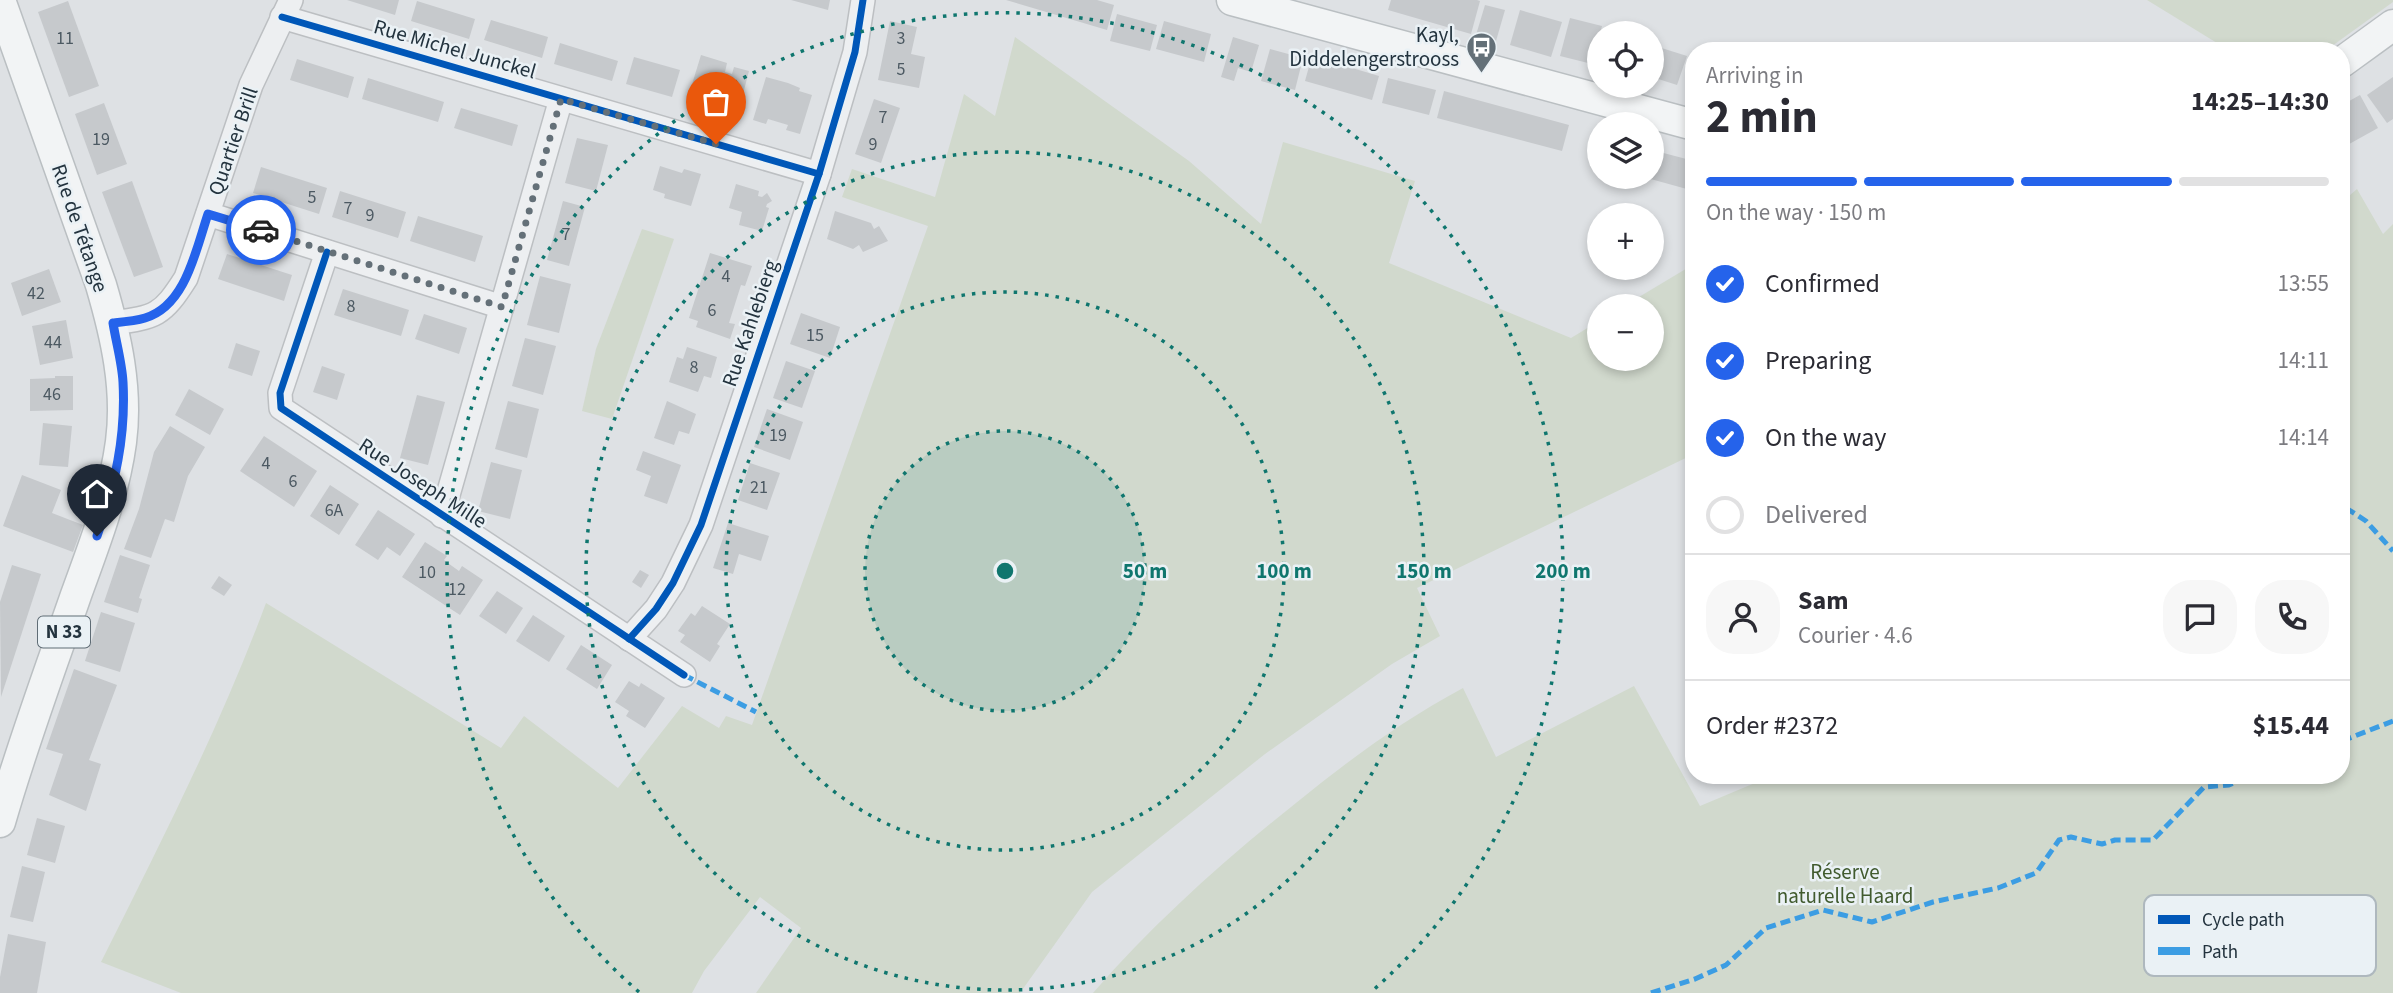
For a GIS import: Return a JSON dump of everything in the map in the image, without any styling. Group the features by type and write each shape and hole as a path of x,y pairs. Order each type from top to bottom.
{"main road":[{"name":"Rue de Tétange","path":"0,0 102,285 113,323 123,381 122,440 112,494 15,771 0,822"},
{"path":"1232,0 1685,123"},
{"path":"2350,56 2393,25"}],"street":[{"name":"Rue Kahlebierg","path":"629,639 656,610 673,583 701,525 819,174 855,51 863,0"},
{"name":"Quartier Brill","path":"113,323 147,318 170,303 186,278 251,85 286,8"},
{"name":"Rue Michel Junckel","path":"286,8 561,99 819,174"},
{"path":"442,516 561,99"},
{"path":"208,214 502,307"},
{"name":"Rue Joseph Mille","path":"327,252 280,393 281,408 684,676"}],"green space":[{"path":"2147,0 2393,0 2337,42 2215,42"},
{"path":"1015,37 1189,161 1261,224 1283,142 1415,181 1389,263 1571,338 1587,328 1587,371 1664,371 1664,294 1644,294 1685,269 1685,458 1417,588 1440,636 1392,664 1265,754 1092,892 1020,993 756,993 801,928 760,897 704,971 692,993 181,993 101,962 209,740 266,603 501,748 524,716 618,788 682,706 719,728 726,716 752,725 928,226 842,197 852,169 935,197 964,94 995,116"},
{"name":"Réserve naturelle Haard","path":"2357,189 2383,234 2393,224 2393,993 1093,993 1165,917 1269,825 1377,741 1463,688 1496,757 1634,686 1685,779 1685,784 1688,784 1700,806 1753,784 2350,784 2350,195"},
{"path":"642,229 674,239 612,419 582,411 596,349"}],"building":[{"path":"347,0 399,0 395,15"},
{"path":"791,0 830,0 828,10"},
{"path":"1006,0 1097,0 1114,5 1107,30"},
{"path":"1391,0 1480,1 1471,34 1388,10"},
{"path":"68,1 99,86 69,97 38,12"},
{"path":"417,1 475,19 469,39 411,21"},
{"path":"1485,5 1505,10 1496,41 1476,35"},
{"path":"1520,10 1562,22 1551,57 1510,45"},
{"path":"1117,14 1157,25 1150,51 1110,41"},
{"path":"1570,18 1587,22 1587,63 1560,56"},
{"path":"491,20 548,37 542,58 484,40"},
{"path":"890,21 917,27 911,54 925,57 919,88 878,80"},
{"path":"1164,21 1211,34 1204,62 1156,49"},
{"path":"1233,37 1259,45 1251,72 1238,68 1234,81 1221,77"},
{"path":"560,43 618,61 612,81 554,64"},
{"path":"1270,49 1303,58 1295,90 1261,81"},
{"path":"1664,49 1685,55 1677,85 1664,81"},
{"path":"701,55 727,63 725,72 732,74 734,67 749,71 739,109 689,94"},
{"path":"1312,56 1379,76 1372,100 1305,81"},
{"path":"634,57 680,70 672,97 626,84"},
{"path":"297,59 354,77 348,98 290,80"},
{"path":"766,77 788,83 800,88 799,91 812,95 800,134 786,130 788,125 768,119 766,124 753,120"},
{"path":"2393,77 2393,119 2387,123 2367,95"},
{"path":"368,78 444,102 438,122 362,99"},
{"path":"1388,78 1436,90 1429,115 1382,103"},
{"path":"1444,91 1569,125 1562,151 1437,118"},
{"path":"2360,95 2378,128 2350,144 2350,101"},
{"path":"874,99 900,108 881,163 855,154"},
{"path":"104,103 127,164 97,175 75,114"},
{"path":"461,108 518,125 512,146 454,128"},
{"path":"577,138 608,145 596,191 565,183"},
{"path":"1664,153 1685,159 1685,189 1664,183"},
{"path":"660,166 682,173 684,169 701,174 691,206 664,198 665,194 653,190"},
{"path":"261,167 327,188 319,214 253,193"},
{"path":"132,181 163,267 134,277 102,192"},
{"path":"736,184 759,191 758,196 762,197 767,193 772,201 766,207 769,208 762,231 739,225 742,212 729,208"},
{"path":"340,191 406,212 398,238 332,217"},
{"path":"563,201 585,207 569,266 547,260"},
{"path":"835,211 871,223 874,229 879,226 888,241 863,252 859,245 853,249 827,239"},
{"path":"418,216 483,236 475,262 410,241"},
{"path":"710,253 752,266 745,286 741,285 729,323 735,324 730,339 696,327 698,321 689,318"},
{"path":"227,254 292,275 284,301 218,279"},
{"path":"49,269 61,302 22,316 11,283"},
{"path":"540,276 571,284 559,333 527,325"},
{"path":"343,289 409,310 401,336 334,315"},
{"path":"801,313 840,327 830,358 790,344"},
{"path":"424,314 467,328 459,354 415,339"},
{"path":"66,320 73,358 40,365 32,326"},
{"path":"525,338 556,346 543,395 512,386"},
{"path":"236,343 260,351 252,376 228,368"},
{"path":"687,347 717,357 711,378 704,376 698,392 669,382 677,357 683,359"},
{"path":"786,361 815,371 802,408 773,398"},
{"path":"322,366 345,374 337,400 313,392"},
{"path":"73,376 73,410 30,411 30,379"},
{"path":"189,389 224,409 210,435 175,415"},
{"path":"417,395 445,402 428,465 400,458"},
{"path":"508,401 539,409 527,458 495,449"},
{"path":"667,401 696,414 689,434 679,431 674,445 654,438"},
{"path":"767,409 803,422 790,460 754,447"},
{"path":"43,423 72,426 68,467 39,465"},
{"path":"170,426 205,447 188,476 174,522 165,519 151,558 124,549 139,509 154,452"},
{"path":"264,436 317,471 294,507 240,471"},
{"path":"643,451 681,465 667,504 644,496 651,476 636,470"},
{"path":"491,462 522,470 510,519 478,511"},
{"path":"750,463 780,473 767,510 738,500"},
{"path":"22,475 61,490 52,513 83,525 73,552 3,526"},
{"path":"330,485 359,504 339,535 310,516"},
{"path":"378,510 415,534 400,556 387,547 378,560 355,545"},
{"path":"728,523 769,536 761,561 739,554 733,574 713,568"},
{"path":"425,542 447,556 444,560 459,571 462,566 483,580 460,615 402,577"},
{"path":"120,555 150,565 139,598 142,599 138,613 104,602"},
{"path":"12,565 41,574 1,697 0,602"},
{"path":"640,570 649,575 641,588 632,582"},
{"path":"219,576 232,585 224,596 211,588"},
{"path":"497,591 523,608 506,634 479,616"},
{"path":"702,606 730,624 717,644 720,646 710,662 680,642 685,635 678,631 691,613 695,616"},
{"path":"101,612 135,623 120,672 85,661"},
{"path":"533,615 565,636 549,662 516,641"},
{"path":"581,645 612,665 597,689 566,669"},
{"path":"74,669 117,685 89,760 101,764 86,811 49,795 63,754 46,749"},
{"path":"629,681 639,687 641,683 665,698 645,728 626,716 629,711 615,702"},
{"path":"37,818 65,826 55,863 27,855"},
{"path":"22,866 45,872 33,922 10,917"},
{"path":"8,934 46,942 37,993 0,993 0,977"}],"marked path":[{"path":"2350,511 2366,521 2393,551"},
{"path":"684,675 756,712"},
{"path":"2350,738 2393,721"},
{"path":"1651,993 1695,979 1726,965 1766,928 1823,910 1872,922 1933,902 1998,888 2036,873 2059,840 2071,837 2102,844 2115,840 2153,840 2204,787 2232,784"}],"cycle path":[{"path":"629,639 656,609 673,583 701,525 819,174 855,52 863,0"},
{"path":"282,17 819,174"},
{"path":"327,252 280,393 281,408 684,675"}],"way so far":[{"path":"261,230 502,307 561,99 716,144"}],"place":[{"name":"Kayl, Diddelengerstrooss","path":"1482,74"}],"route":[{"path":"97,536 112,494 122,440 123,381 113,323 147,318 170,303 186,278 208,214 261,230"}]}
